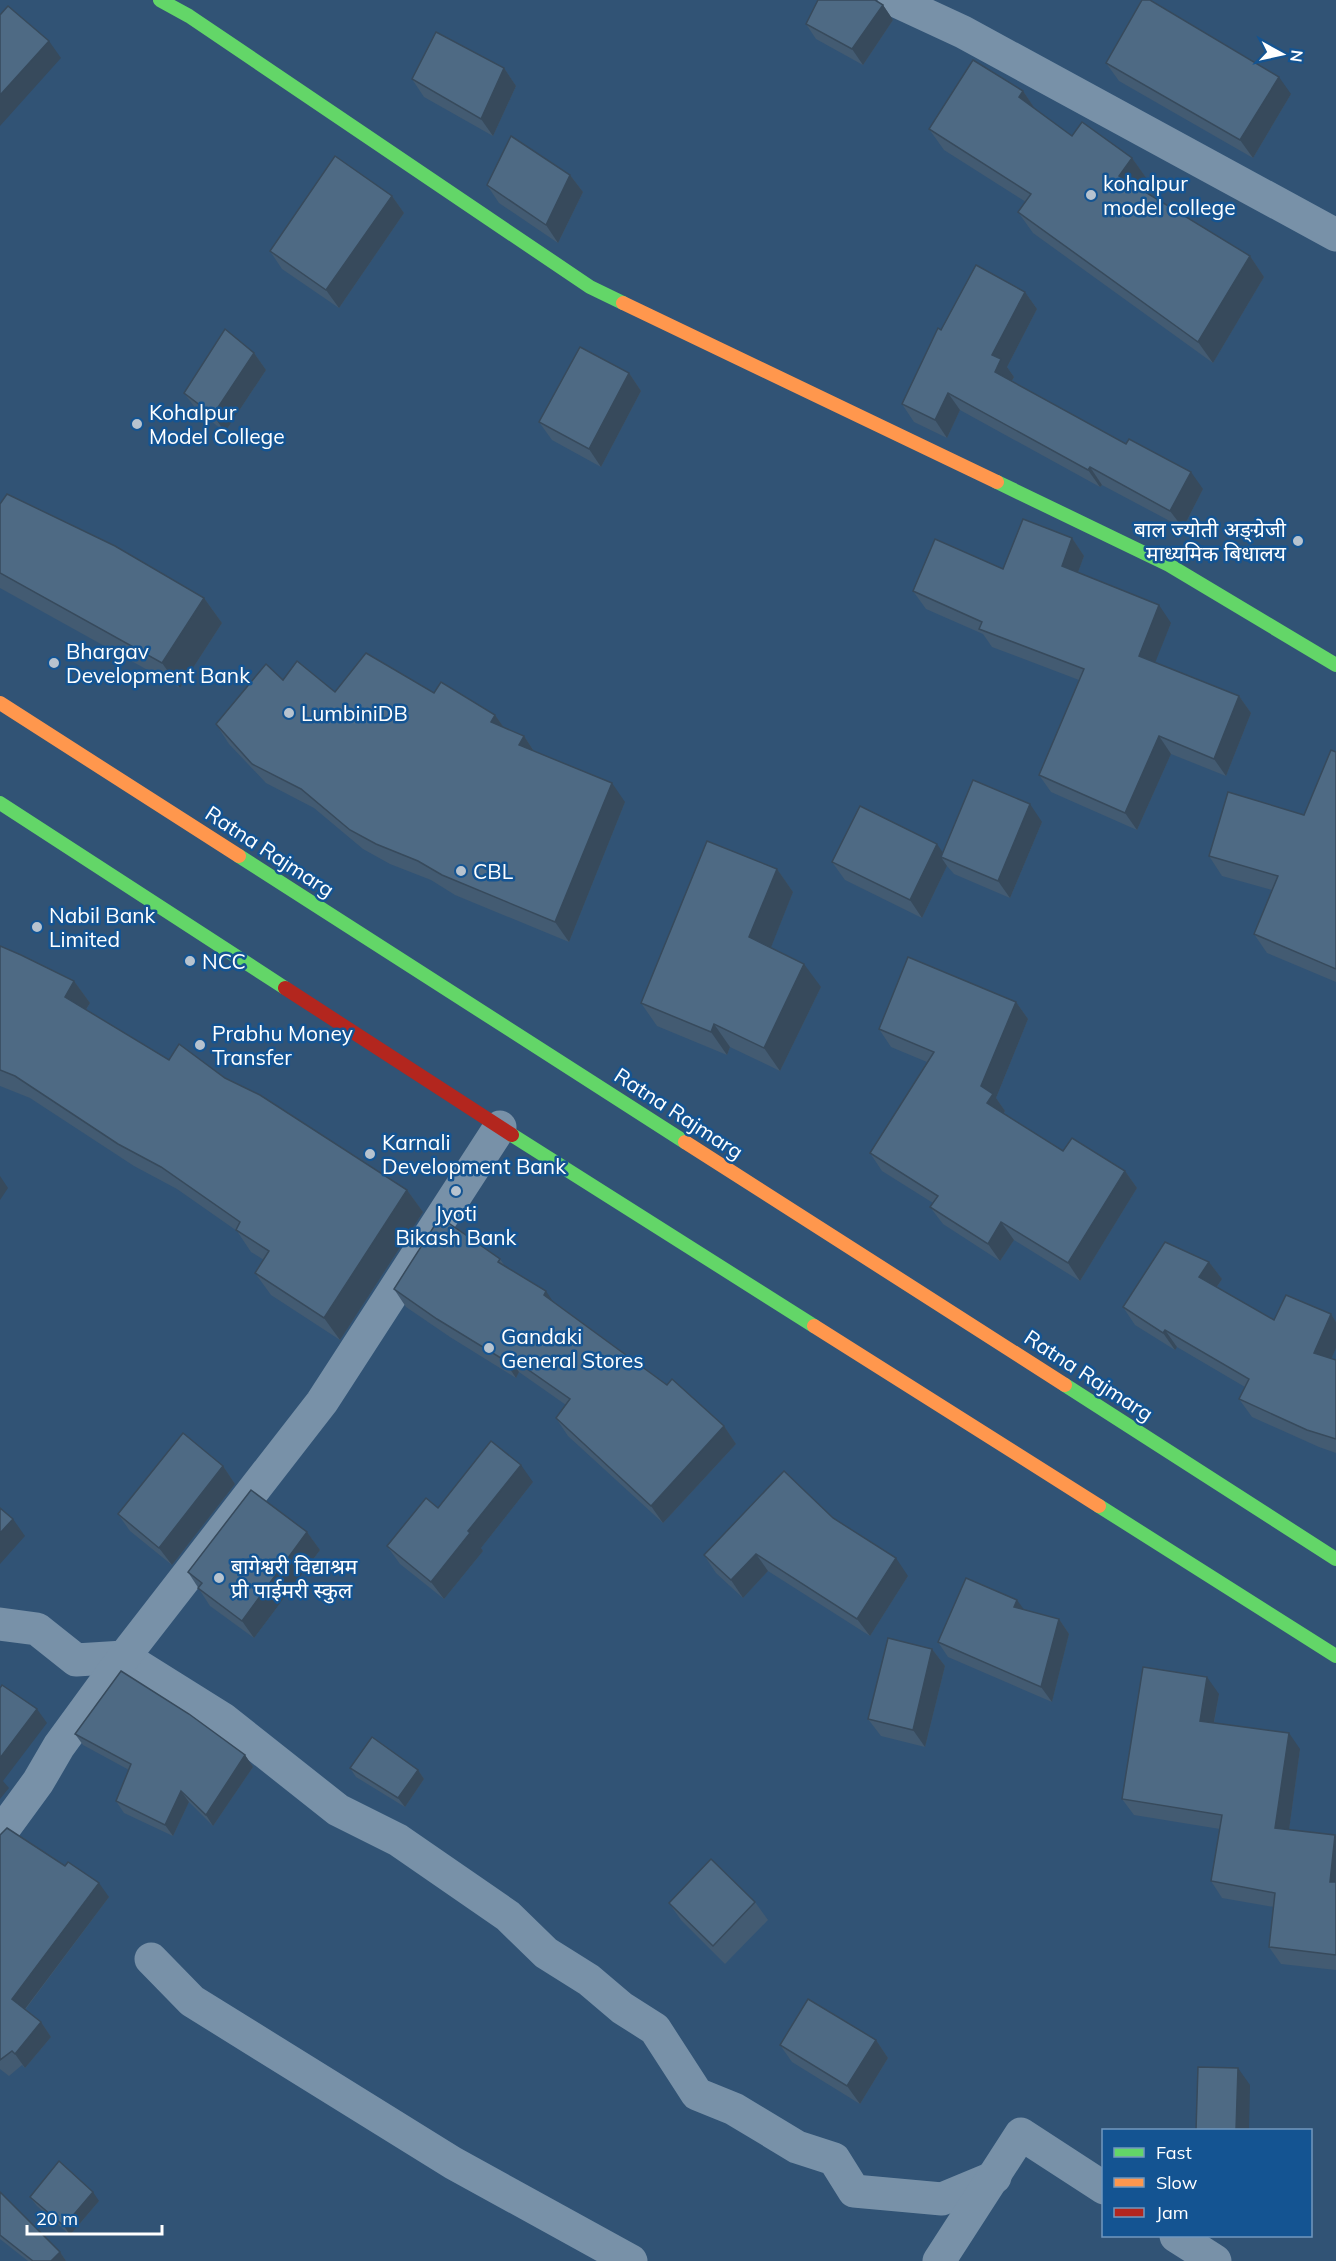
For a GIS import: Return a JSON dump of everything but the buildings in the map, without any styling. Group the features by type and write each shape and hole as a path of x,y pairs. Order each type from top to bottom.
{"main road":[{"path":"160,0 195,8 590,286 1169,565 1336,665"},
{"name":"Ratna Rajmarg","path":"0,703 1336,1559"},
{"path":"0,803 500,1127 1336,1656"}],"street":[{"path":"894,0 963,32 1336,235"},
{"path":"0,1834 38,1782 59,1746 124,1657 322,1401 500,1127"},
{"path":"0,1624 37,1629 76,1660 124,1657 223,1719 338,1810 398,1840 508,1916 546,1953 589,1980 622,2008 654,2029 697,2094 734,2109 796,2147 834,2159 854,2191 889,2196 942,2199 994,2177"},
{"path":"151,1959 192,2001 453,2163 630,2261"},
{"path":"939,2261 1022,2134 1102,2187"},
{"path":"1179,2237 1215,2261"}],"traffic: fast":[{"path":"160,0 189,16 590,287 623,303"},
{"path":"997,482 1169,565 1336,665"},
{"path":"0,803 285,988"},
{"path":"239,856 685,1142"},
{"path":"512,1135 814,1326"},
{"path":"1065,1385 1336,1559"},
{"path":"1099,1506 1336,1656"}],"traffic: slow":[{"path":"623,303 997,482"},
{"path":"0,703 239,856"},
{"path":"685,1142 1065,1385"},
{"path":"814,1326 1099,1506"}],"traffic: jam":[{"path":"285,988 512,1135"}],"place":[{"name":"kohalpur model college","path":"1091,195"},
{"name":"Kohalpur Model College","path":"137,424"},
{"name":"बाल ज्योती अङ्ग्रेजी माध्यमिक बिधालय","path":"1298,541"},
{"name":"Bhargav Development Bank","path":"54,663"},
{"name":"LumbiniDB","path":"289,713"},
{"name":"CBL","path":"461,871"},
{"name":"Nabil Bank Limited","path":"37,927"},
{"name":"NCC","path":"190,961"},
{"name":"Prabhu Money Transfer","path":"200,1045"},
{"name":"Karnali Development Bank","path":"370,1154"},
{"name":"Jyoti Bikash Bank","path":"456,1191"},
{"name":"Gandaki General Stores","path":"489,1348"},
{"name":"बागेश्वरी विद्याश्रम प्री पाईमरी स्कुल","path":"219,1578"}]}
